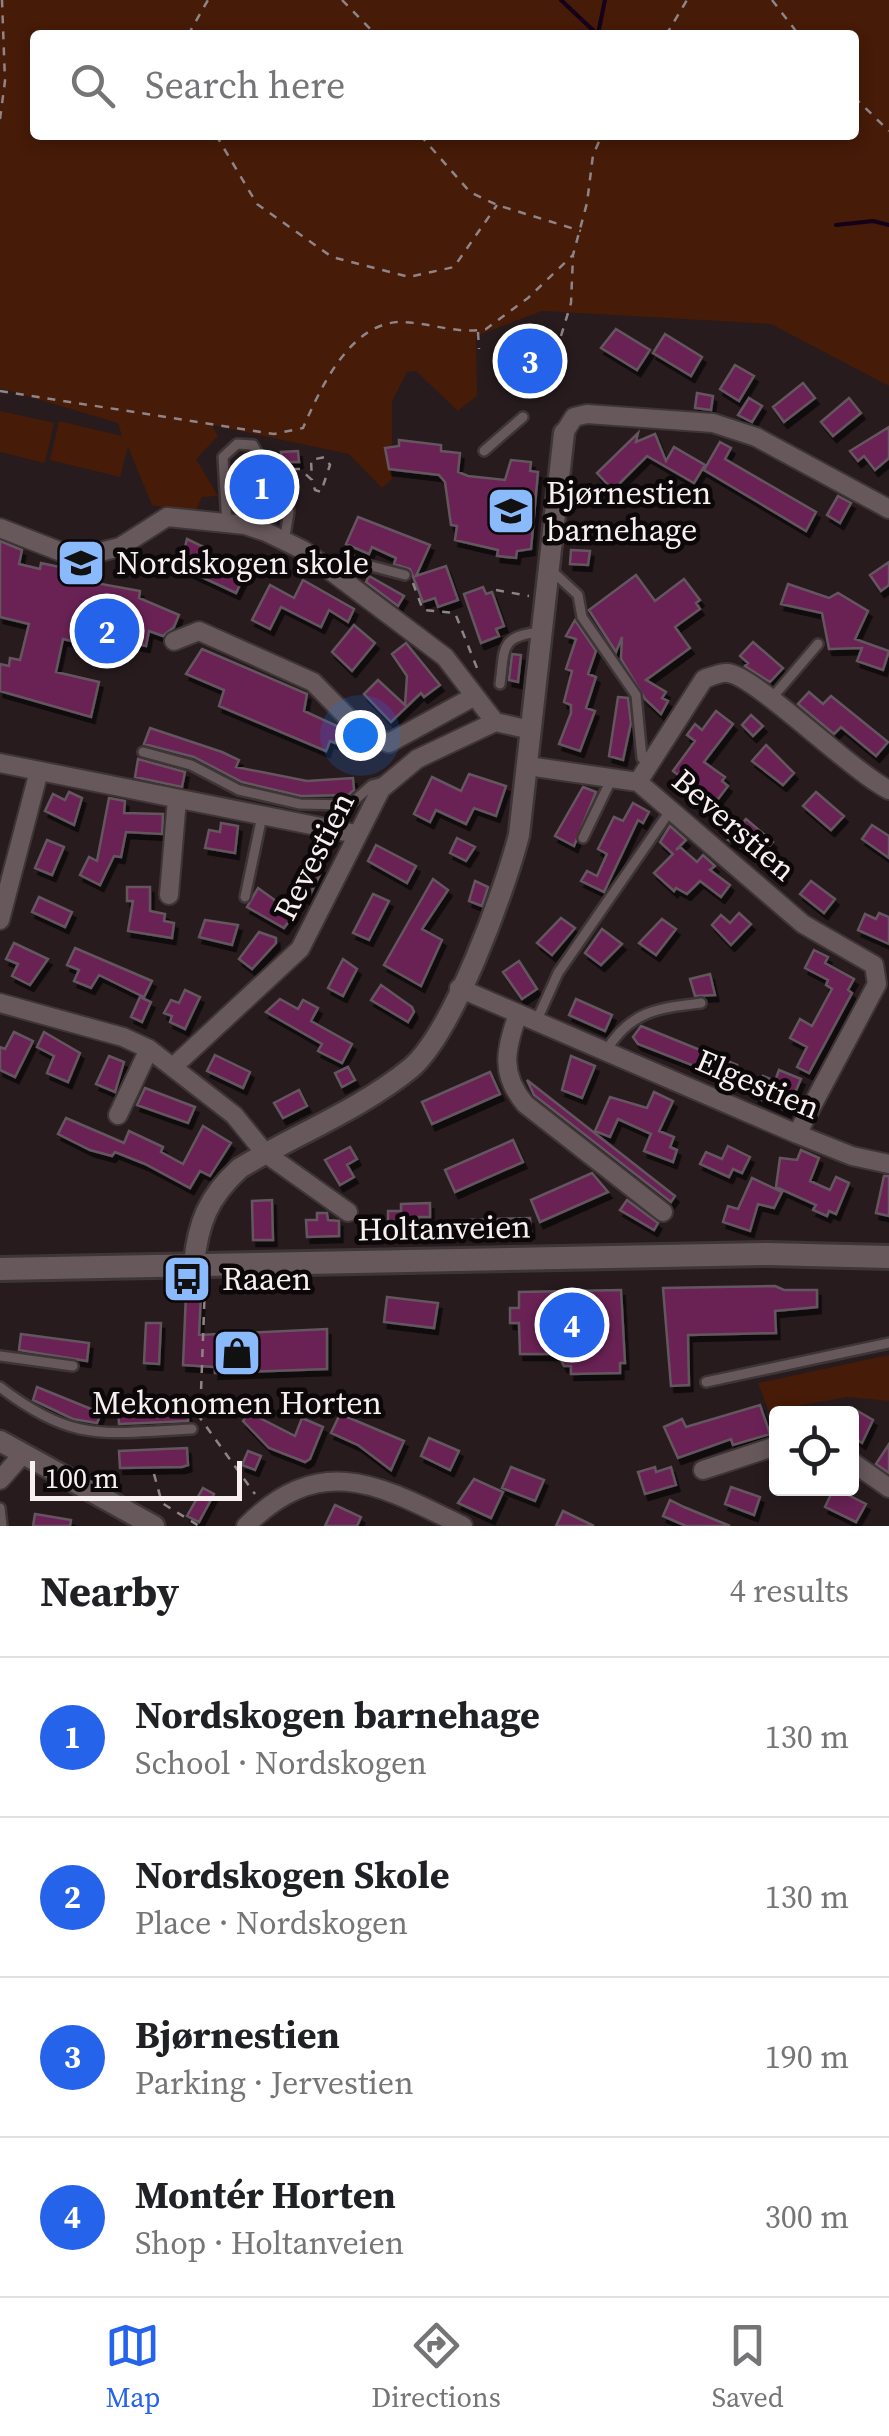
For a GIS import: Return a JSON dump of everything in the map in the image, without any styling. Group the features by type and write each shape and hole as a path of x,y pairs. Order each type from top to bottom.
{"main road":[{"name":"Holtanveien","path":"0,1268 199,1273 768,1254 889,1257"}],"street":[{"path":"199,1273 198,1224 218,1188 265,1153 410,1068 442,1028 510,868 528,766 564,433 574,417 587,414 713,423 756,436 889,509"},
{"path":"0,528 64,553 84,556 120,546 166,518 282,540 445,657 495,722 531,730"},
{"path":"174,642 199,632 313,682 363,733 389,743 475,696"},
{"path":"638,782 704,679 728,673 752,684 850,767 889,790"},
{"name":"Revestien","path":"174,1066 300,948 382,790 417,759 495,722"},
{"path":"0,763 356,834"},
{"name":"Beverstien","path":"528,766 638,782 803,924 866,957 886,974 797,1134"},
{"path":"0,920 3,893 39,772"},
{"path":"169,895 177,799"},
{"name":"Elgestien","path":"459,988 797,1134 852,1156 889,1164"},
{"path":"0,1003 123,1037 150,1049 234,1115 265,1153 348,1212"},
{"path":"527,1018 504,1070 510,1086 525,1104 663,1212"},
{"path":"118,1115 150,1049"},
{"path":"0,1441 154,1526"},
{"path":"703,1470 769,1448"},
{"path":"0,1480 23,1454"},
{"path":"859,1467 889,1488"},
{"path":"246,1526 265,1508 315,1483 357,1481 388,1489 463,1526"}],"lane":[{"path":"484,450 523,417"},
{"path":"228,529 223,456 236,444 253,445 259,456"},
{"path":"281,470 289,512 282,540"},
{"path":"338,579 356,562 405,575"},
{"path":"547,570 562,575 578,595 582,618 636,695 638,742 642,758 650,762"},
{"path":"500,684 507,642 514,636 540,632"},
{"path":"770,700 818,644"},
{"path":"142,752 191,765 239,790 300,804 349,805 372,785 392,780"},
{"path":"583,838 612,777"},
{"path":"527,1018 670,811"},
{"path":"245,897 262,814"},
{"name":"Elgestien","path":"606,1051 617,1032 640,1013 701,1003"},
{"path":"706,1382 889,1344"},
{"path":"0,1356 73,1366"},
{"path":"0,1387 29,1410 88,1434 192,1429"},
{"path":"0,1508 2,1526"}],"path":[{"path":"0,118 5,81 2,0"},
{"path":"191,30 208,0"},
{"path":"342,0 371,30"},
{"path":"669,30 687,0"},
{"path":"772,0 795,30"},
{"path":"859,102 889,131"},
{"path":"219,140 257,204 332,256 409,277 454,267 497,206"},
{"path":"424,140 470,192 497,206 581,231"},
{"path":"561,336 571,304 573,254 581,231 593,155 600,140"},
{"path":"0,391 274,434 292,433 303,428 344,357 362,335 398,322 478,331 499,324 573,254"},
{"path":"478,331 480,349"},
{"path":"281,470 300,468 312,480 312,488 322,492 330,465 325,457 311,460 312,480"},
{"path":"405,575 423,610 455,613 480,676 488,685 500,684"},
{"path":"496,590 544,600"},
{"path":"199,1273 200,1418 265,1508"},
{"path":"154,1474 162,1504 199,1526"}],"shaded area":[{"path":"0,0 889,0 889,386 771,324 542,311 476,336 477,396 458,411 416,371 407,372 392,401 392,479 382,488 349,454 212,425 218,436 196,459 218,496 202,497 194,515 152,505 128,447 120,477 50,460 59,421 122,436 118,423 0,388"},
{"path":"0,411 54,423 45,463 0,452"},
{"path":"889,1355 889,1401 848,1397 797,1406 769,1406 769,1411 758,1383"}],"building":[{"path":"616,329 650,350 637,370 601,348"},
{"path":"665,334 702,357 691,376 653,353"},
{"path":"735,365 754,376 739,401 720,389"},
{"path":"803,383 815,398 784,422 773,407"},
{"path":"697,393 713,396 711,410 695,408"},
{"path":"749,398 762,406 752,422 738,415"},
{"path":"849,398 861,413 833,436 821,422"},
{"path":"889,427 889,458 875,470 864,456 858,461 850,451"},
{"path":"638,433 636,442 655,434 666,461 674,447 705,465 694,483 647,456 613,490 597,473"},
{"path":"399,440 441,445 441,451 460,453 458,472 468,476 505,480 511,460 531,462 530,471 538,472 531,549 517,551 516,558 497,556 498,550 455,540 457,526 451,525 445,482 439,475 389,469 385,448 399,446"},
{"path":"720,442 731,448 725,459 816,512 806,531 704,470"},
{"path":"298,451 299,462 282,462 281,452"},
{"path":"273,458 279,513 263,518 244,512 240,460 260,464"},
{"path":"838,496 851,503 840,523 827,515"},
{"path":"358,517 430,545 416,576 446,566 458,600 438,607 435,598 423,602 410,569 394,564 396,558 372,547 369,554 346,544"},
{"path":"187,539 210,550 204,563 226,573 233,560 248,568 236,593 180,567"},
{"name":"Nordskogen skole","path":"0,541 22,550 19,564 40,569 41,563 92,574 90,582 140,591 139,598 179,615 174,627 163,636 149,631 146,646 128,642 127,649 78,636 76,642 63,639 56,672 99,682 91,717 0,691 0,664 9,666 10,658 20,660 29,624 0,617"},
{"path":"571,550 590,551 588,565 570,564"},
{"path":"889,562 889,585 881,591 870,575"},
{"path":"636,575 655,601 684,579 700,600 696,603 700,609 675,627 690,648 646,680 666,692 662,698 668,701 661,714 645,699 621,659 622,637 616,652 589,610"},
{"path":"369,576 404,596 398,606 366,582"},
{"path":"303,580 354,609 348,622 329,610 321,627 281,607 270,629 252,620 270,585 294,598"},
{"path":"788,584 829,598 838,593 868,611 855,639 889,651 883,670 857,661 862,648 829,649 822,613 781,604"},
{"path":"483,587 486,594 492,592 504,626 496,629 499,636 481,643 464,594"},
{"path":"575,620 596,651 588,674 596,677 586,708 595,711 580,751 559,744 571,713 571,705 564,702 572,671 566,669 576,639 566,636"},
{"path":"354,625 375,643 352,671 332,652"},
{"path":"753,642 783,668 770,682 745,666 748,663 740,656"},
{"path":"406,643 440,685 424,697 421,693 391,722 364,694 378,680 405,705 407,676 392,654"},
{"path":"202,649 307,694 304,711 341,728 335,743 330,741 326,751 219,706 224,690 186,674"},
{"path":"512,654 521,655 518,682 509,680"},
{"path":"809,692 823,704 831,696 888,742 876,756 841,727 834,734 798,704"},
{"path":"618,697 628,698 631,723 623,760 609,756"},
{"path":"716,711 733,724 704,762 725,777 722,781 728,786 715,803 673,771 695,741 687,735 695,724 702,730"},
{"path":"751,715 763,726 753,736 742,725"},
{"path":"150,728 222,752 239,760 236,767 307,781 353,778 354,790 348,795 301,796 242,782 194,757 144,744"},
{"path":"766,745 794,773 783,785 752,761"},
{"path":"138,759 185,772 182,787 135,777"},
{"path":"469,774 506,786 496,816 474,808 466,824 436,810 430,822 414,814 432,777 461,791"},
{"path":"583,787 596,792 574,846 555,836"},
{"path":"69,792 82,798 74,825 45,811 53,794 65,800"},
{"path":"816,792 844,816 831,830 803,806"},
{"path":"109,798 125,801 124,813 163,814 162,834 126,832 121,857 114,856 100,885 80,875 89,857 97,861"},
{"path":"633,803 649,812 643,823 638,820 604,892 581,881 587,871 597,876 607,854 598,849 614,817 623,821"},
{"path":"746,819 773,842 759,858 728,840"},
{"path":"221,823 238,826 235,853 205,848 209,830 220,832"},
{"path":"872,825 889,836 889,858 862,839"},
{"path":"670,826 686,840 676,850 680,847 697,862 703,855 715,866 710,870 730,885 721,897 700,881 687,894 676,888 674,891 654,873 673,854 660,842"},
{"path":"457,838 475,847 466,861 450,853"},
{"path":"47,840 64,847 52,875 35,868"},
{"path":"376,845 416,866 407,883 368,861"},
{"path":"305,859 323,868 308,899 290,890"},
{"path":"433,879 448,890 422,929 442,940 421,986 384,965"},
{"path":"475,881 488,887 482,906 469,901"},
{"path":"811,881 835,899 824,913 800,894"},
{"path":"127,887 150,887 150,911 165,914 164,921 174,923 172,938 128,931 133,901 127,901"},
{"path":"258,888 294,914 284,928 247,907"},
{"path":"373,894 389,901 369,940 353,933"},
{"path":"39,897 72,912 65,927 32,912"},
{"path":"739,913 751,924 731,945 712,925 721,915 730,923"},
{"path":"879,913 889,917 889,944 858,930 865,914 876,919"},
{"path":"561,918 575,928 552,955 537,943"},
{"path":"662,919 676,929 656,955 639,943"},
{"path":"205,920 238,925 232,945 199,937"},
{"path":"602,929 622,944 601,965 585,953"},
{"path":"259,932 276,938 276,943 252,969 239,959"},
{"path":"14,943 48,959 30,985 12,976 18,964 6,959"},
{"path":"75,948 152,981 144,997 99,975 91,988 74,981 79,970 67,965"},
{"path":"814,950 828,957 825,963 854,979 848,990 852,993 809,1073 797,1067 807,1047 790,1038 800,1019 812,1026 832,989 826,985 828,980 805,968"},
{"path":"343,959 357,969 343,996 328,988"},
{"path":"519,961 537,989 522,999 503,972"},
{"path":"710,974 715,995 695,996 690,979"},
{"path":"381,985 412,1007 414,1012 408,1022 371,1000"},
{"path":"185,990 200,997 185,1029 170,1022 172,1016 164,1013 171,1000 179,1003"},
{"path":"140,997 151,1002 142,1022 131,1017"},
{"path":"280,999 298,1009 303,1000 318,1008 311,1021 352,1044 342,1063 318,1051 322,1044 266,1012"},
{"path":"576,999 612,1015 605,1031 569,1015"},
{"path":"641,1026 737,1065 730,1080 638,1044 633,1037"},
{"path":"14,1032 33,1041 15,1077 0,1070 0,1047 5,1049"},
{"path":"44,1032 80,1053 68,1082 47,1073 54,1056 37,1047"},
{"path":"215,1055 250,1072 243,1088 207,1071"},
{"path":"109,1056 124,1062 115,1092 96,1084"},
{"path":"571,1056 595,1066 582,1098 562,1090"},
{"path":"348,1067 355,1080 342,1087 335,1073"},
{"path":"779,1070 801,1079 787,1111 755,1097 763,1076 775,1081"},
{"path":"490,1072 500,1094 432,1124 422,1102"},
{"path":"527,1080 675,1196 671,1202 534,1095"},
{"path":"145,1088 195,1107 188,1123 137,1105"},
{"path":"299,1090 307,1106 283,1118 274,1103"},
{"path":"654,1092 673,1101 659,1131 674,1137 670,1147 677,1150 673,1162 644,1151 651,1134 618,1119 610,1137 595,1131 610,1097 647,1108"},
{"path":"66,1118 124,1143 129,1131 163,1147 161,1152 183,1164 203,1126 231,1143 210,1176 200,1171 190,1188 145,1164 115,1152 112,1156 90,1150 58,1134"},
{"path":"513,1140 523,1162 455,1192 445,1170"},
{"path":"728,1146 750,1157 742,1173 733,1169 729,1177 700,1164 706,1152 722,1159"},
{"path":"350,1147 357,1159 347,1165 354,1177 340,1185 325,1160"},
{"path":"801,1150 819,1158 810,1181 830,1190 836,1177 849,1183 836,1214 829,1211 827,1216 813,1210 816,1205 776,1187 780,1158 797,1160"},
{"path":"592,1173 608,1192 540,1222 531,1200"},
{"path":"884,1176 889,1176 889,1216 876,1213"},
{"path":"752,1178 782,1192 774,1208 758,1204 750,1231 723,1222 728,1206 738,1209"},
{"path":"272,1200 273,1240 253,1240 252,1201"},
{"path":"627,1200 658,1223 654,1230 620,1210"},
{"path":"430,1203 430,1217 418,1217 418,1231 388,1231 388,1211 401,1211 401,1204"},
{"path":"317,1213 327,1213 328,1220 339,1221 339,1236 307,1237 306,1220 317,1220"},
{"path":"530,1218 531,1232 466,1234 466,1220"},
{"path":"775,1286 784,1290 817,1290 817,1307 775,1311 776,1333 688,1335 689,1385 671,1386 663,1288"},
{"path":"621,1290 625,1363 620,1363 620,1373 571,1374 571,1366 564,1366 558,1354 520,1354 519,1323 510,1323 510,1308 519,1308 519,1292"},
{"path":"186,1294 201,1294 199,1335 327,1329 327,1369 215,1373 215,1367 183,1365"},
{"path":"387,1297 438,1303 434,1328 384,1322"},
{"path":"146,1323 161,1323 159,1364 144,1363"},
{"path":"21,1334 89,1343 87,1361 19,1350"},
{"path":"37,1387 101,1413 97,1423 73,1419 33,1400"},
{"path":"187,1403 188,1421 119,1424 118,1407"},
{"path":"760,1405 769,1434 733,1445 731,1439 678,1458 664,1427 682,1419 686,1427"},
{"path":"859,1412 873,1420 862,1443 859,1441"},
{"path":"250,1413 295,1436 302,1418 323,1427 310,1459 305,1462 269,1448 243,1421"},
{"path":"340,1414 404,1441 391,1470 358,1445 331,1433"},
{"path":"429,1438 459,1451 450,1470 421,1456"},
{"path":"889,1444 889,1473 876,1464"},
{"path":"187,1448 188,1465 182,1467 120,1468 119,1451"},
{"path":"248,1451 261,1456 255,1470 242,1465"},
{"path":"511,1467 544,1480 535,1501 502,1488"},
{"path":"655,1467 656,1472 671,1467 676,1485 645,1494 638,1472"},
{"path":"474,1479 503,1492 491,1518 458,1503"},
{"path":"731,1487 760,1497 754,1515 725,1504"},
{"path":"203,1488 214,1494 199,1522 187,1516"},
{"path":"830,1496 850,1496 866,1504 856,1522 825,1507"},
{"path":"670,1500 730,1526 686,1526 663,1516"},
{"path":"335,1505 361,1517 357,1526 325,1526"},
{"path":"563,1511 594,1526 556,1526"},
{"path":"35,1514 71,1520 70,1526 33,1526"}],"waterway":[{"path":"561,0 593,30"},
{"path":"599,30 605,0"},
{"path":"836,225 873,221 889,225"}],"place":[{"name":"Bjørnestien","path":"530,361"},
{"name":"Nordskogen barnehage","path":"262,487"},
{"name":"Bjørnestien barnehage","path":"511,511"},
{"name":"Nordskogen skole","path":"81,563"},
{"name":"Nordskogen Skole","path":"107,631"},
{"name":"Raaen","path":"187,1279"},
{"name":"Montér Horten","path":"572,1325"},
{"name":"Mekonomen Horten","path":"237,1353"}]}
